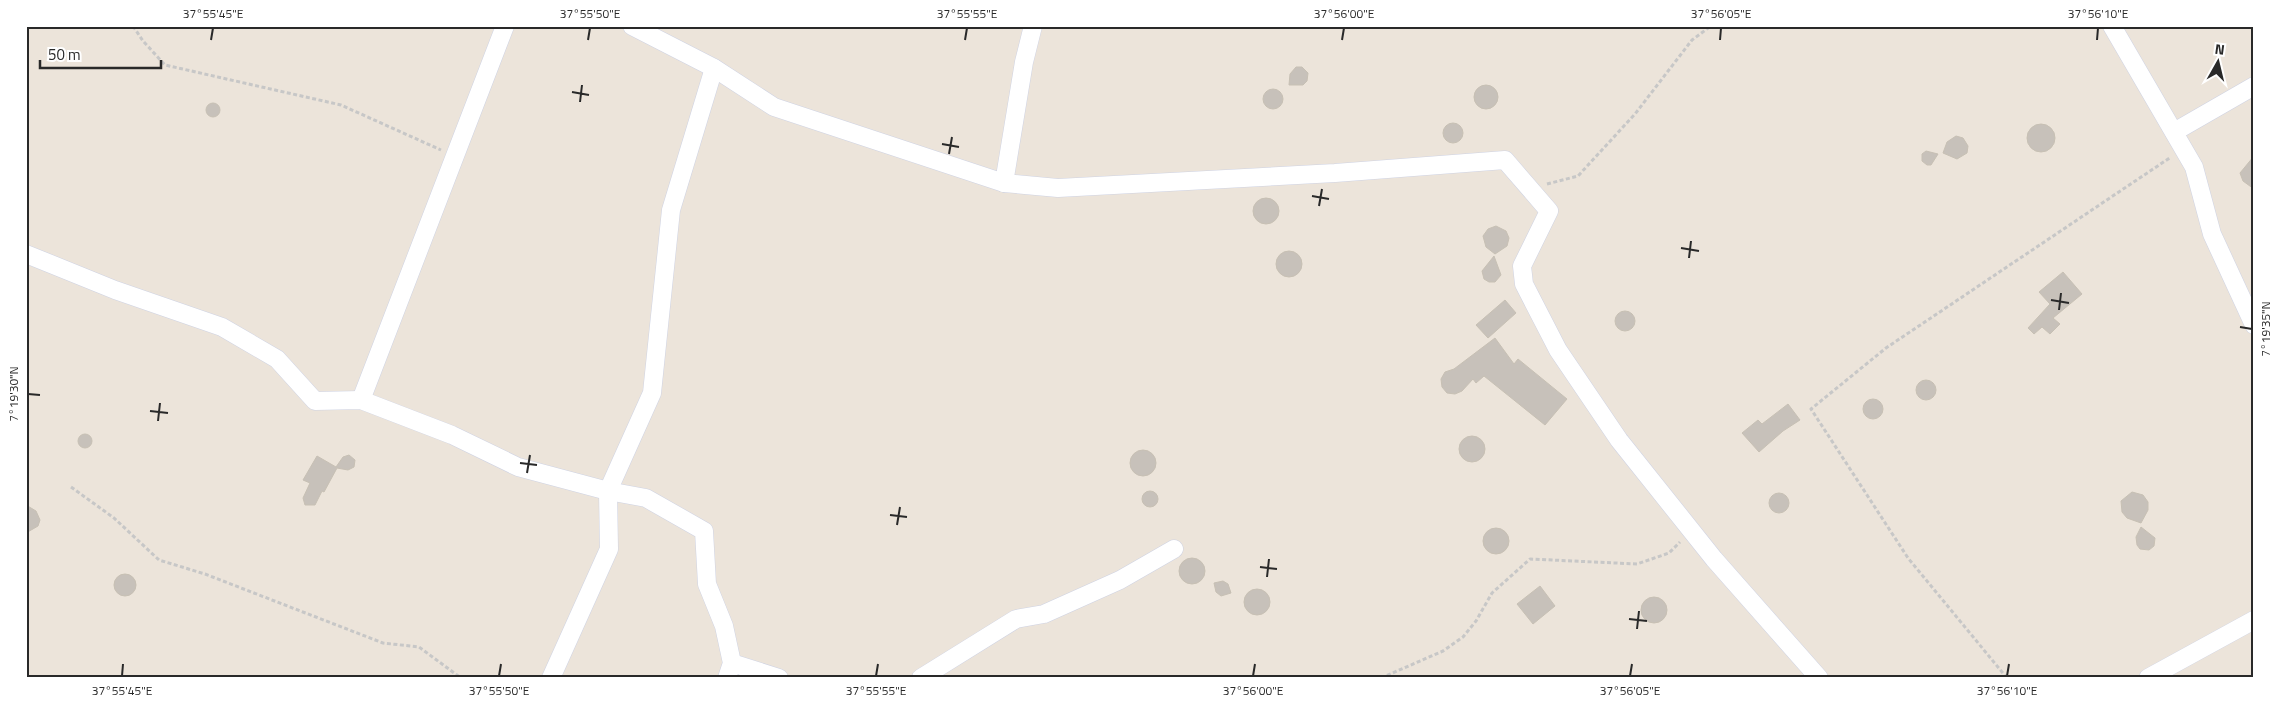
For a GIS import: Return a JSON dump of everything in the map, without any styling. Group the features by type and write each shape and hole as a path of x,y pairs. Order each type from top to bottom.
{"street":[{"path":"361,400 505,26"},
{"path":"632,26 714,68 774,107 1004,183 1058,188 1335,173 1505,160 1549,211 1522,266 1524,284 1558,350 1619,440 1692,530 1819,678"},
{"path":"1004,183 1024,62 1033,26"},
{"path":"2112,26 2194,167 2212,234 2254,325"},
{"path":"551,678 560,662 609,549 608,491 652,393 671,210 714,68"},
{"path":"2174,132 2254,86"},
{"path":"26,254 115,290 222,327 277,359 315,401 361,400 452,435 518,467 608,491 646,498 704,531 707,584 724,626 730,670 779,678"},
{"path":"920,678 1016,619 1044,614 1120,580 1174,549"},
{"path":"2148,678 2254,620"}],"path":[{"path":"133,26 143,41 165,65 341,105 455,156"},
{"path":"1529,188 1578,176 1636,114 1692,40 1711,26"},
{"path":"2007,678 1908,558 1812,409 1886,348 2183,147"},
{"path":"71,487 114,518 159,560 205,574 383,643 419,647 461,678"},
{"path":"1381,678 1443,651 1462,637 1476,620 1492,593 1530,559 1637,564 1668,553 1692,530"}],"building":[{"path":"1296,67 1302,67 1308,73 1307,81 1303,85 1289,85 1290,74"},
{"path":"1486,85 1495,88 1498,97 1495,106 1486,109 1477,106 1474,97 1477,88"},
{"path":"1273,89 1280,92 1283,99 1280,106 1273,109 1266,106 1263,99 1266,92"},
{"path":"210,103 216,103 220,110 216,117 210,117 206,113 206,107"},
{"path":"1453,123 1460,126 1463,133 1460,140 1453,143 1446,140 1443,133 1446,126"},
{"path":"2041,124 2051,128 2055,138 2051,148 2041,152 2031,148 2027,138 2031,128"},
{"path":"1956,136 1963,138 1968,146 1967,153 1957,159 1943,153 1947,142"},
{"path":"1926,151 1938,154 1931,165 1927,165 1922,161 1922,154"},
{"path":"2254,156 2254,189 2243,181 2240,173"},
{"path":"1266,198 1275,202 1279,211 1275,220 1266,224 1257,220 1253,211 1257,202"},
{"path":"1496,226 1506,231 1509,238 1507,246 1495,254 1486,247 1483,236 1488,229"},
{"path":"1289,251 1298,255 1302,264 1298,273 1289,277 1280,273 1276,264 1280,255"},
{"path":"1494,256 1501,275 1495,282 1489,282 1484,279 1482,271"},
{"path":"2063,272 2082,294 2053,318 2060,324 2050,334 2042,327 2034,334 2028,328 2050,304 2039,292"},
{"path":"1505,300 1516,313 1488,338 1476,325"},
{"path":"1625,311 1632,314 1635,321 1632,328 1625,331 1618,328 1615,321 1618,314"},
{"path":"1495,338 1514,364 1518,359 1567,399 1545,425 1484,376 1476,383 1473,379 1462,391 1455,394 1447,393 1442,387 1441,379 1445,372 1454,369"},
{"path":"1926,380 1933,383 1936,390 1933,397 1926,400 1919,397 1916,390 1919,383"},
{"path":"1873,399 1880,402 1883,409 1880,416 1873,419 1866,416 1863,409 1866,402"},
{"path":"1788,404 1800,420 1783,431 1759,452 1742,433 1758,420 1762,424"},
{"path":"82,434 88,434 92,441 88,448 82,448 78,444 78,438"},
{"path":"1472,436 1481,440 1485,449 1481,458 1472,462 1463,458 1459,449 1463,440"},
{"path":"1143,450 1152,454 1156,463 1152,472 1143,476 1134,472 1130,463 1134,454"},
{"path":"349,455 355,460 354,467 348,470 337,468 315,505 305,505 303,498 310,483 303,480 317,456 336,467 343,457"},
{"path":"1150,491 1158,499 1150,507 1142,499"},
{"path":"2132,492 2143,495 2148,502 2148,510 2141,523 2127,518 2122,512 2121,501"},
{"path":"1779,493 1786,496 1789,503 1786,510 1779,513 1772,510 1769,503 1772,496"},
{"path":"26,505 36,511 40,520 38,526 26,533"},
{"path":"2141,527 2155,538 2154,546 2149,550 2140,549 2137,545 2136,537"},
{"path":"1496,528 1505,532 1509,541 1505,550 1496,554 1487,550 1483,541 1487,532"},
{"path":"1192,558 1201,562 1205,571 1201,580 1192,584 1183,580 1179,571 1183,562"},
{"path":"125,574 133,577 136,585 133,593 125,596 117,593 114,585 117,577"},
{"path":"1223,581 1228,584 1231,593 1221,596 1216,592 1214,583"},
{"path":"1540,586 1555,606 1533,624 1517,604"},
{"path":"1257,589 1266,593 1270,602 1266,611 1257,615 1248,611 1244,602 1248,593"},
{"path":"1654,597 1663,601 1667,610 1663,619 1654,623 1645,619 1641,610 1645,601"}]}
